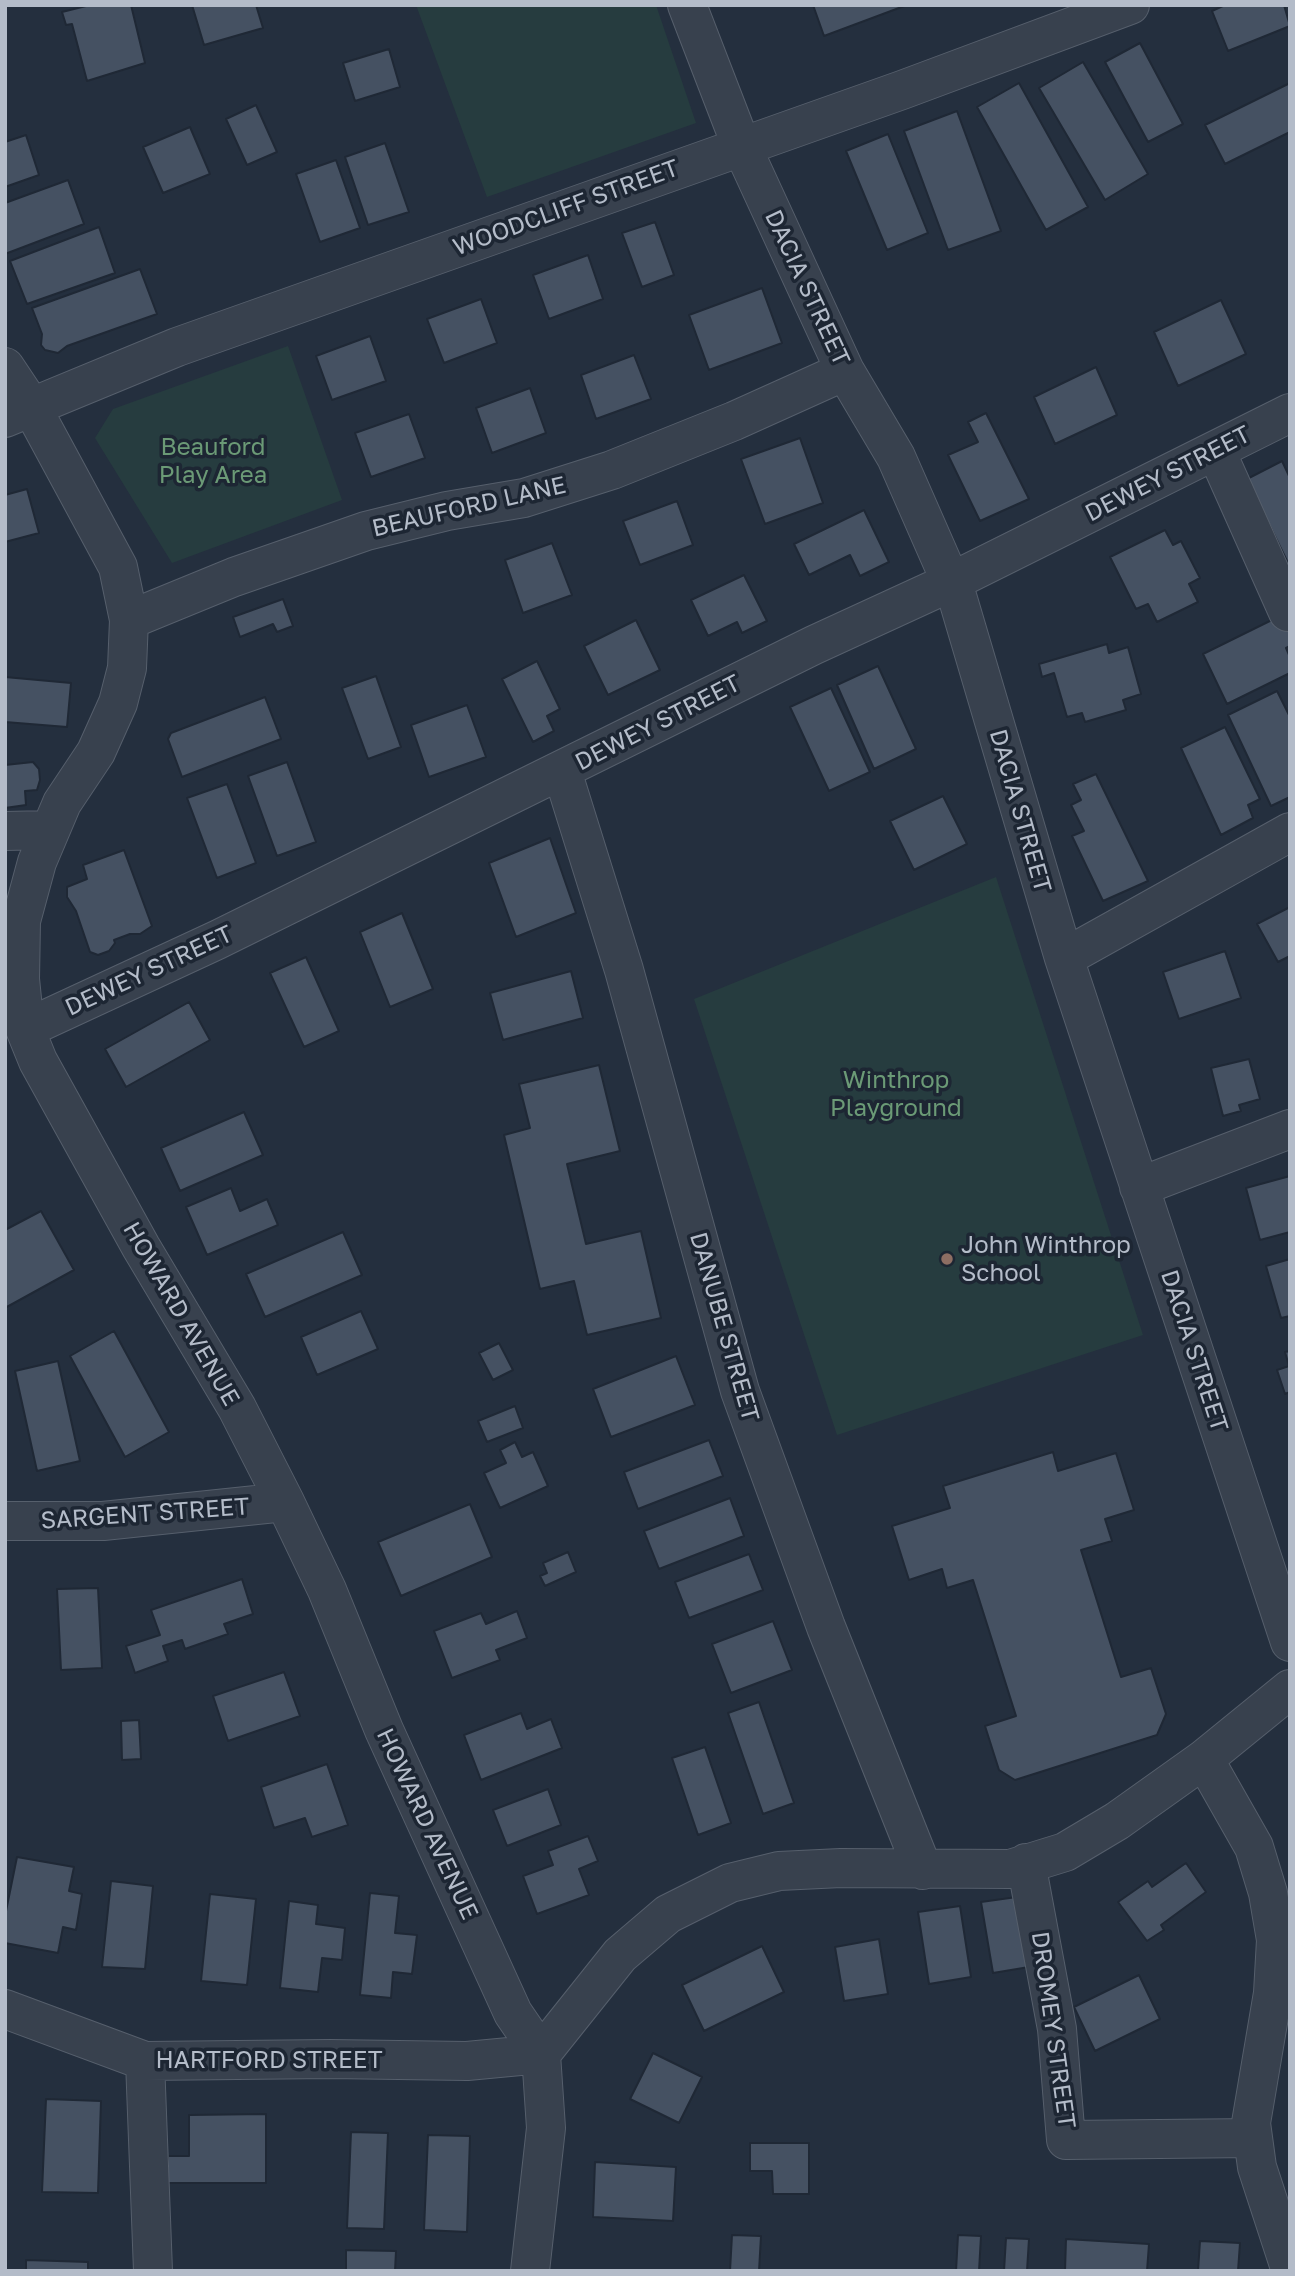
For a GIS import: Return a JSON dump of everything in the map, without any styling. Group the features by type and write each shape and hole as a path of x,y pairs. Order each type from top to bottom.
{"street":[{"name":"DACIA STREET","path":"687,5 741,145 845,371 895,457 951,582 1064,958 1290,1642"},
{"name":"WOODCLIFF STREET","path":"18,412 177,347 902,90 1130,5"},
{"name":"HOWARD AVENUE","path":"5,367 18,412 118,567 129,620 127,668 118,703 96,752 62,803 37,862 21,921 20,979 25,1029 38,1060 142,1247 237,1408 285,1502 327,1590 384,1730 513,2013 541,2054"},
{"name":"BEAUFORD LANE","path":"129,620 234,577 366,531 447,511 524,498 612,470 734,421 845,371"},
{"name":"DEWEY STREET","path":"25,1029 217,940 814,645 951,582 1290,413"},
{"path":"1216,451 1288,612"},
{"name":"DANUBE STREET","path":"562,771 624,970 740,1391 826,1627 923,1870"},
{"path":"5,831 50,830"},
{"path":"1064,958 1290,832"},
{"path":"1139,1187 1290,1129"},
{"name":"SARGENT STREET","path":"5,1521 103,1521 285,1502"},
{"path":"530,2271 546,2128 541,2054 620,1955 668,1914 730,1883 779,1871 841,1868 1010,1869 1065,1852 1117,1821 1204,1759 1290,1689"},
{"path":"1204,1759 1254,1847 1268,1893 1276,1940 1273,1993 1251,2123 1257,2167 1290,2268"},
{"name":"DROMEY STREET","path":"1026,1863 1057,2029 1066,2140 1253,2138"},
{"name":"HARTFORD STREET","path":"5,2009 145,2061 330,2059 467,2062 541,2054"},
{"path":"145,2061 153,2271"}],"green space":[{"path":"416,5 656,5 696,123 487,197"},
{"name":"Beauford Play Area","path":"288,346 342,500 172,563 95,438 113,409"},
{"name":"Winthrop Playground","path":"996,877 1143,1335 837,1435 694,999"}],"building":[{"path":"90,5 131,5 145,63 87,81 72,24 66,25 62,12"},
{"path":"192,5 256,5 263,28 204,45"},
{"path":"813,5 907,5 824,36"},
{"path":"1225,5 1284,5 1290,26 1228,51 1212,11"},
{"path":"1140,43 1183,124 1148,142 1105,62"},
{"path":"389,49 400,87 355,101 343,63"},
{"path":"1083,62 1148,174 1105,200 1039,88"},
{"path":"1019,83 1088,207 1046,230 977,107"},
{"path":"1290,83 1290,132 1225,164 1205,125"},
{"path":"256,105 277,152 247,165 226,119"},
{"path":"957,111 1001,231 948,250 904,131"},
{"path":"190,127 210,174 163,193 143,147"},
{"path":"888,134 928,233 887,250 846,151"},
{"path":"26,135 39,175 5,187 5,142"},
{"path":"385,143 409,212 368,225 345,157"},
{"path":"336,160 360,228 320,242 296,174"},
{"path":"68,180 84,224 5,254 5,203"},
{"path":"655,222 674,275 642,287 622,233"},
{"path":"99,227 115,273 27,304 10,261"},
{"path":"588,255 603,299 549,319 533,275"},
{"path":"140,269 157,314 67,346 58,353 45,350 41,345 42,334 32,308"},
{"path":"762,288 782,343 709,370 689,315"},
{"path":"481,299 497,343 444,363 427,319"},
{"path":"1221,300 1246,354 1178,386 1154,332"},
{"path":"370,336 386,381 332,400 316,356"},
{"path":"634,355 651,399 596,419 581,375"},
{"path":"1096,367 1117,415 1055,444 1034,397"},
{"path":"530,388 546,433 492,453 476,408"},
{"path":"986,413 1029,499 980,521 948,455 978,442 968,422"},
{"path":"409,414 425,458 371,477 355,433"},
{"path":"800,438 823,503 765,524 741,459"},
{"path":"1282,461 1290,478 1290,567 1247,479"},
{"path":"27,489 39,533 5,542 5,495"},
{"path":"677,501 693,545 640,565 623,521"},
{"path":"864,510 889,562 860,576 850,555 809,575 794,544"},
{"path":"1165,530 1173,545 1181,541 1200,578 1189,584 1198,602 1157,622 1148,604 1136,609 1110,557"},
{"path":"552,543 572,595 523,613 505,560"},
{"path":"744,575 767,621 742,633 737,622 708,636 691,600"},
{"path":"283,599 293,626 277,632 273,624 240,637 233,617"},
{"path":"1288,612 1290,646 1286,648 1290,657 1290,673 1227,704 1203,654"},
{"path":"636,620 660,670 608,695 584,646"},
{"path":"1107,644 1109,653 1128,647 1141,694 1123,700 1126,710 1085,722 1082,713 1067,717 1054,673 1042,677 1039,664"},
{"path":"537,661 560,709 547,716 554,731 533,742 502,679"},
{"path":"878,666 916,749 874,769 837,685"},
{"path":"376,676 401,747 368,759 342,688"},
{"path":"5,677 71,683 67,727 5,722"},
{"path":"831,688 870,772 829,791 790,707"},
{"path":"1277,691 1290,717 1290,797 1271,806 1228,715"},
{"path":"265,697 281,739 182,777 168,739 171,733"},
{"path":"467,705 486,757 429,777 411,725"},
{"path":"1225,727 1260,799 1248,805 1253,818 1221,835 1181,748"},
{"path":"33,762 39,769 37,790 25,791 26,805 5,808 5,765"},
{"path":"287,762 316,842 277,856 248,776"},
{"path":"1096,774 1148,881 1103,901 1072,836 1084,831 1071,805 1081,800 1073,784"},
{"path":"227,784 256,863 217,878 187,798"},
{"path":"943,796 967,844 914,870 890,821"},
{"path":"550,838 576,913 516,937 489,863"},
{"path":"124,850 152,926 140,934 130,934 114,940 115,943 109,951 98,955 90,952 76,911 67,897 67,887 87,879 83,865"},
{"path":"1290,907 1290,956 1278,962 1257,924"},
{"path":"402,913 433,989 390,1007 360,932"},
{"path":"1225,951 1241,998 1179,1019 1163,972"},
{"path":"306,957 339,1031 304,1047 270,973"},
{"path":"571,971 583,1018 503,1040 490,993"},
{"path":"189,1002 210,1040 126,1087 105,1049"},
{"path":"1249,1059 1260,1099 1239,1105 1241,1111 1223,1116 1211,1068"},
{"path":"599,1065 620,1151 567,1164 586,1244 641,1231 661,1318 587,1335 574,1281 540,1289 504,1135 530,1128 519,1084"},
{"path":"244,1112 263,1155 180,1191 161,1148"},
{"path":"1290,1176 1290,1232 1260,1240 1246,1188"},
{"path":"231,1188 240,1211 267,1199 278,1225 207,1255 186,1207"},
{"path":"41,1211 74,1270 5,1308 5,1230"},
{"path":"343,1232 362,1275 265,1317 246,1274"},
{"path":"1290,1259 1290,1316 1281,1318 1266,1266"},
{"path":"361,1311 378,1349 317,1375 301,1337"},
{"path":"114,1331 169,1432 125,1457 70,1356"},
{"path":"499,1343 513,1370 493,1380 479,1353"},
{"path":"1290,1351 1290,1392 1285,1394 1277,1370 1289,1366 1285,1352"},
{"path":"676,1356 695,1405 611,1437 593,1389"},
{"path":"58,1361 80,1461 37,1471 15,1371"},
{"path":"515,1406 523,1428 487,1442 478,1421"},
{"path":"709,1440 723,1476 638,1509 624,1472"},
{"path":"515,1442 522,1457 533,1452 548,1486 500,1508 484,1473 506,1463 500,1450"},
{"path":"1053,1452 1058,1471 1116,1453 1134,1510 1105,1519 1112,1541 1081,1550 1121,1677 1151,1668 1166,1714 1157,1735 1015,1780 999,1770 985,1726 1016,1716 973,1580 947,1588 942,1569 909,1580 892,1526 950,1508 943,1486"},
{"path":"730,1498 744,1536 659,1569 644,1531"},
{"path":"470,1504 492,1557 401,1596 378,1542"},
{"path":"568,1552 576,1572 545,1586 540,1576 547,1573 543,1563"},
{"path":"749,1554 763,1590 689,1618 675,1582"},
{"path":"242,1579 253,1614 224,1624 228,1634 185,1649 182,1640 163,1646 168,1661 135,1673 126,1646 160,1635 151,1610"},
{"path":"98,1588 102,1668 61,1670 57,1589"},
{"path":"517,1611 527,1638 496,1650 500,1660 452,1678 434,1631 481,1613 486,1624"},
{"path":"773,1621 792,1670 731,1693 712,1644"},
{"path":"284,1672 300,1716 228,1741 213,1696"},
{"path":"759,1702 794,1803 763,1814 728,1713"},
{"path":"521,1713 527,1729 551,1719 562,1748 481,1780 464,1735"},
{"path":"139,1720 141,1759 122,1760 121,1721"},
{"path":"705,1747 731,1823 698,1835 672,1758"},
{"path":"327,1764 348,1825 312,1837 305,1818 274,1828 261,1787"},
{"path":"548,1789 561,1825 507,1846 493,1810"},
{"path":"588,1836 598,1861 579,1869 589,1895 537,1914 523,1876 553,1865 548,1851"},
{"path":"17,1857 74,1867 69,1891 82,1894 76,1930 63,1927 58,1953 5,1943 5,1916"},
{"path":"1186,1863 1206,1892 1161,1925 1164,1930 1147,1941 1118,1902 1148,1881 1152,1887"},
{"path":"111,1881 153,1886 145,1969 102,1967"},
{"path":"370,1893 399,1896 395,1933 417,1935 412,1974 393,1972 391,1998 360,1995"},
{"path":"210,1894 256,1899 247,1985 201,1981"},
{"path":"1024,1896 1035,1966 993,1973 981,1902"},
{"path":"289,1901 318,1905 316,1924 345,1928 342,1960 322,1958 318,1992 280,1988"},
{"path":"960,1906 971,1977 929,1984 918,1912"},
{"path":"879,1939 888,1994 844,2001 835,1947"},
{"path":"762,1946 784,1992 704,2031 682,1985"},
{"path":"1139,1975 1160,2019 1095,2051 1074,2007"},
{"path":"653,2053 702,2077 679,2123 630,2099"},
{"path":"46,2099 101,2101 98,2193 42,2192"},
{"path":"266,2114 266,2183 167,2183 168,2156 189,2156 189,2115"},
{"path":"351,2132 388,2133 384,2229 347,2228"},
{"path":"428,2135 470,2136 467,2232 424,2230"},
{"path":"750,2143 809,2143 809,2194 773,2194 772,2171 750,2171"},
{"path":"595,2162 676,2167 673,2221 593,2217"},
{"path":"732,2235 761,2236 759,2271 730,2271"},
{"path":"958,2235 981,2236 979,2271 956,2271"},
{"path":"1006,2238 1029,2239 1027,2271 1004,2271"},
{"path":"1066,2239 1149,2244 1147,2271 1065,2271"},
{"path":"1200,2241 1240,2243 1238,2271 1198,2271"},
{"path":"346,2250 396,2251 395,2271 346,2271"},
{"path":"26,2260 88,2262 88,2271 26,2271"}],"place":[{"name":"John Winthrop School","path":"947,1259"}]}
